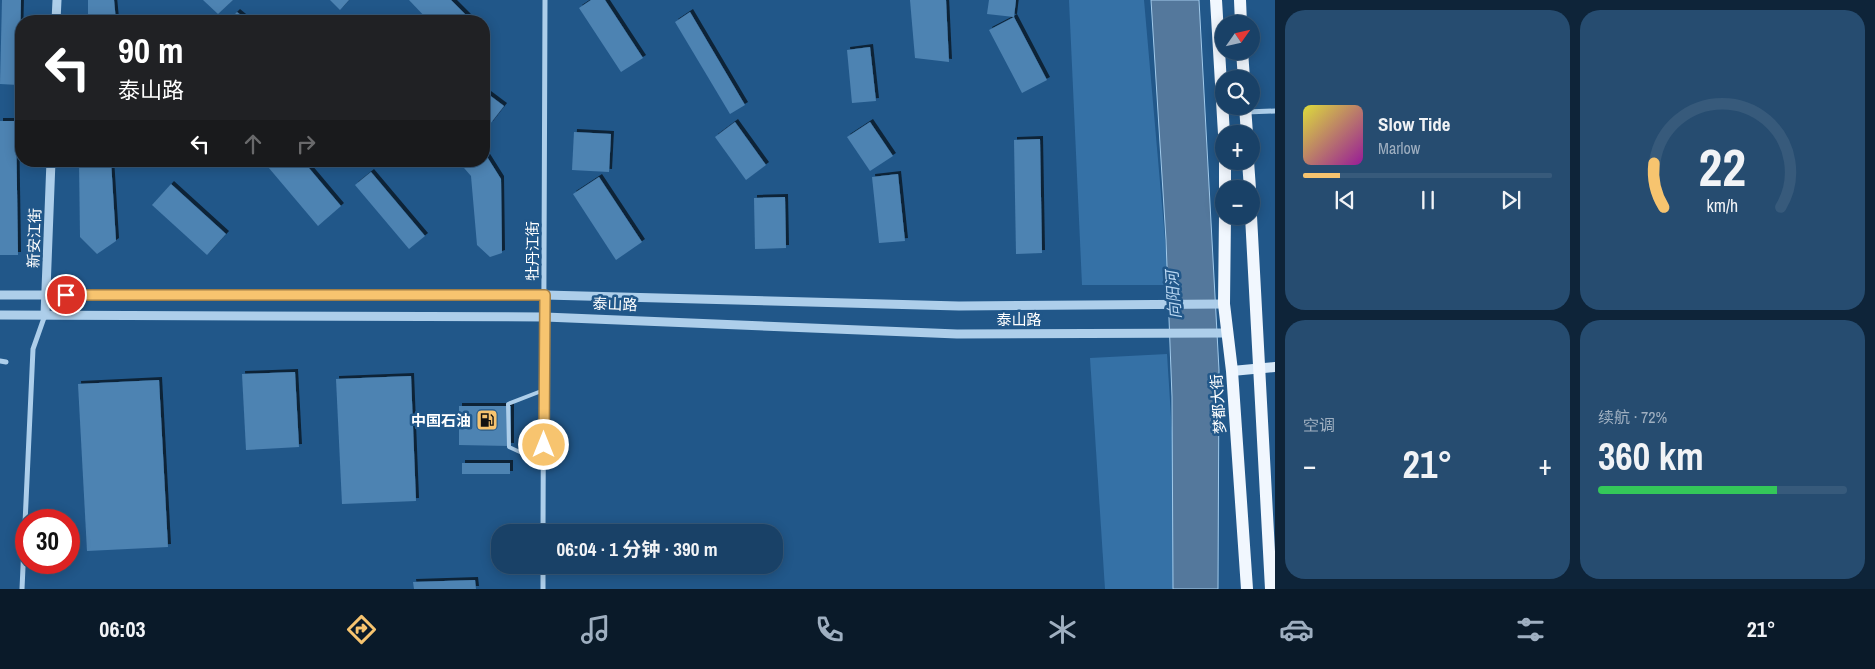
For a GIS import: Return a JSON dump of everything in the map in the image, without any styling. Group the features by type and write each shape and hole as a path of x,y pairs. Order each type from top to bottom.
{"main road":[{"path":"1216,0 1223,125"},
{"path":"1240,0 1241,15"},
{"name":"梦都大街","path":"1225,225 1224,304 1232,371 1248,589"},
{"path":"1251,225 1271,589"},
{"path":"1232,371 1275,367"}],"street":[{"path":"56,15 57,0"},
{"name":"牡丹江街","path":"543,524 545,0"},
{"path":"1260,110 1275,111"},
{"name":"新安江街","path":"45,315 51,167"},
{"name":"泰山路","path":"0,295 545,295 959,306 1159,306 1224,304"},
{"name":"泰山路","path":"0,315 545,316 957,334 1228,333"},
{"path":"22,589 33,349 45,315"},
{"path":"543,574 543,589"}],"lane":[{"path":"544,390 508,404 509,447 544,463"}],"shaded area":[{"path":"1069,0 1144,0 1169,285 1082,285"},
{"path":"1167,354 1182,589 1105,589 1090,358"}],"water":[{"name":"向阳河","path":"1151,0 1199,0 1219,370 1218,589 1173,589 1172,397 1166,240"}],"building":[{"path":"2,0 21,0 21,15 15,15 15,85 0,84"},
{"path":"88,0 114,0 115,15 88,15"},
{"path":"203,0 233,0 218,14"},
{"path":"330,0 349,0 340,10"},
{"path":"409,0 451,0 466,15 423,15"},
{"path":"591,0 605,0 643,58 621,72 579,8"},
{"path":"910,0 946,0 949,62 915,58"},
{"path":"989,0 1016,0 1014,17 987,14"},
{"path":"690,12 745,105 730,114 675,22"},
{"path":"1014,17 1047,80 1022,93 989,30"},
{"path":"870,47 876,101 852,103 847,50"},
{"path":"490,96 504,106 490,124"},
{"path":"0,121 15,121 18,255 0,255"},
{"path":"735,122 766,165 746,180 715,137"},
{"path":"870,122 893,156 870,171 847,137"},
{"path":"574,132 611,134 609,172 572,170"},
{"path":"1040,139 1042,253 1016,254 1014,140"},
{"path":"490,162 501,179 502,253 490,257 477,245 471,176 463,167 490,167"},
{"path":"79,167 111,167 116,241 97,254 80,237"},
{"path":"268,167 308,167 341,206 318,226"},
{"path":"371,172 425,236 409,249 355,185"},
{"path":"898,174 905,241 879,243 872,177"},
{"path":"599,177 642,242 616,260 573,194"},
{"path":"171,184 226,234 207,255 152,205"},
{"path":"785,197 786,248 755,249 754,198"},
{"path":"295,372 299,447 246,450 242,374"},
{"path":"411,376 416,501 342,504 336,379"},
{"path":"159,380 168,547 87,551 78,384"},
{"path":"459,406 511,406 511,446 459,445"},
{"path":"462,463 510,463 510,474 462,474"},
{"path":"475,580 476,589 414,589 413,582"}],"place":[{"name":"中国石油","path":"487,420"}],"route":[{"path":"66,295 545,295 544,445"}]}
